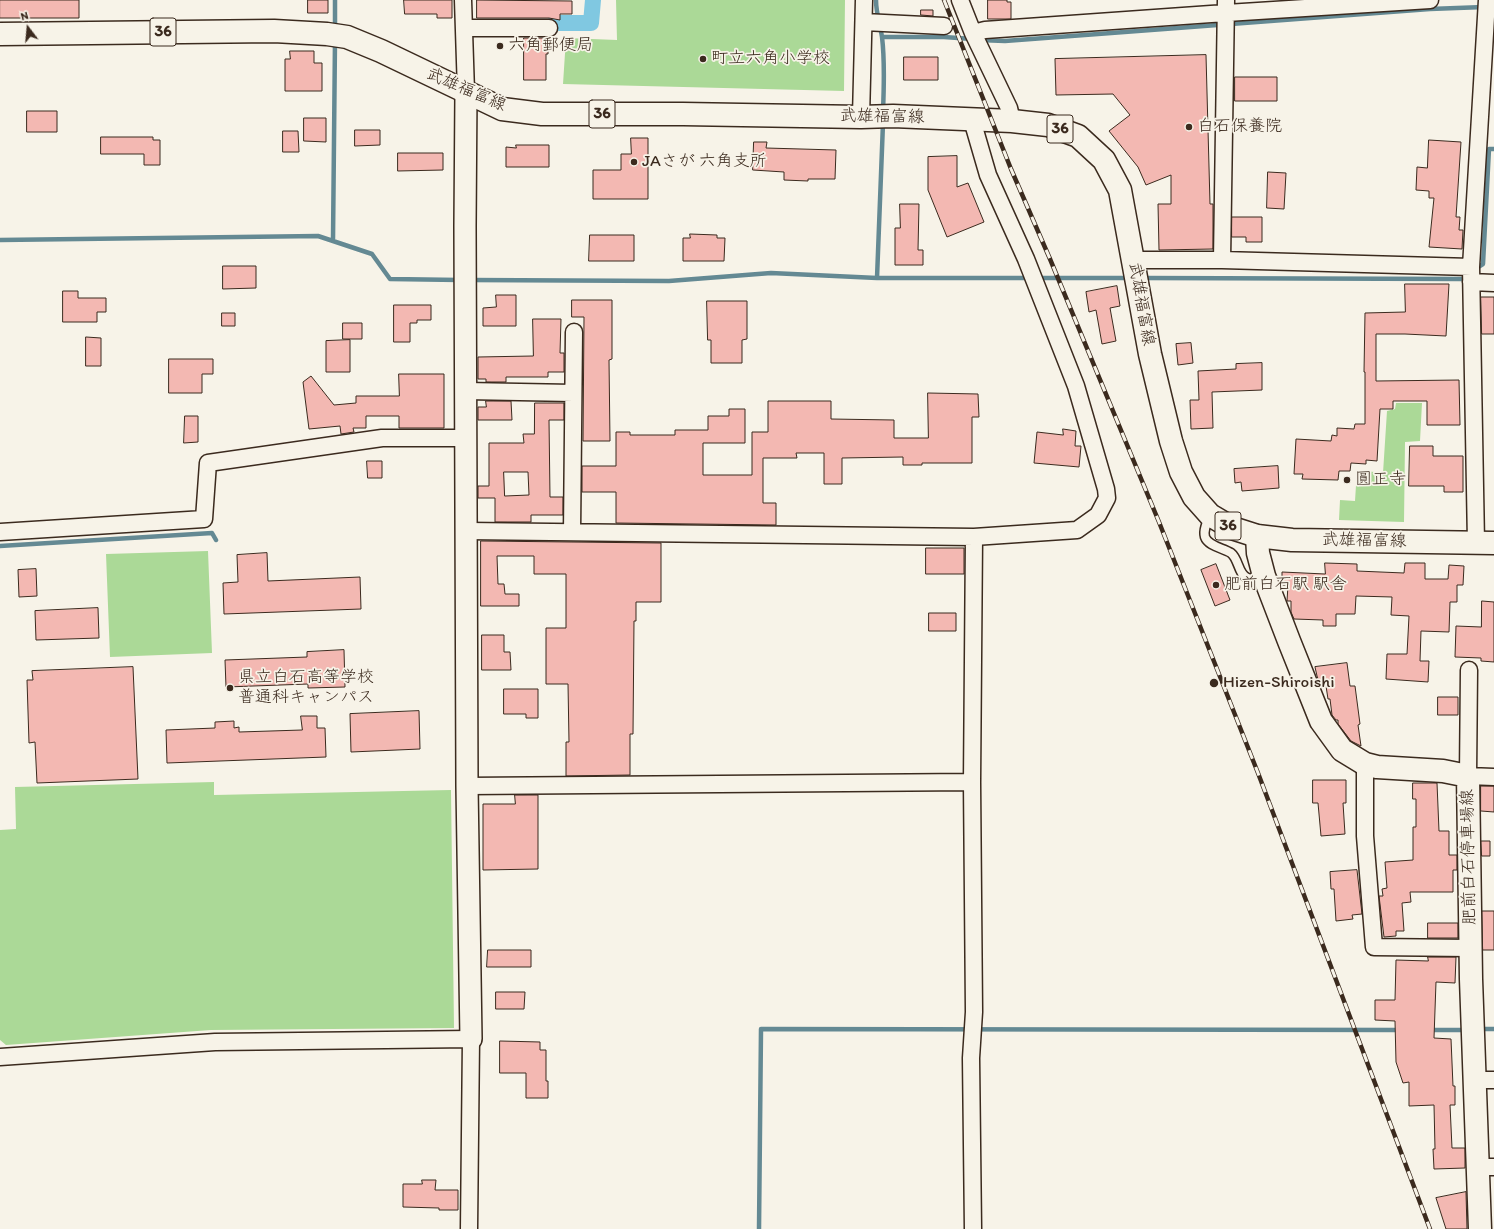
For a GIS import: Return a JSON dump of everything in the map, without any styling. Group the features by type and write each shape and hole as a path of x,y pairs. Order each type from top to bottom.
{"main road":[{"name":"武雄福富線","path":"0,34 274,31 337,36 381,52 502,109 542,114 683,114 876,117 972,120 1048,125 1078,136 1104,160 1120,190 1150,354 1171,441 1182,472 1194,497 1210,515 1232,528 1257,536 1292,540 1485,543"},
{"name":"肥前白石停車場線","path":"1257,536 1258,553 1264,576 1321,721 1342,750 1365,764 1377,767 1443,770 1468,776 1472,1030 1484,1080 1486,1167 1480,1229"}],"street":[{"path":"864,0 876,117"},
{"path":"960,0 976,39 1009,108 1012,122"},
{"path":"976,39 985,30 1430,0"},
{"path":"1485,543 1471,274 1489,12"},
{"path":"469,1229 471,1039 467,786 466,92 463,14 549,28"},
{"path":"1222,260 1223,15"},
{"path":"867,23 944,26"},
{"path":"467,531 974,537 1077,530 1098,515 1106,498 1106,489 1076,386 1026,259 988,175 972,120"},
{"path":"1135,270 1222,260 1471,274 1494,283"},
{"path":"572,532 574,332"},
{"path":"466,391 573,393"},
{"path":"0,532 204,519 208,463 382,438 466,438"},
{"path":"973,1229 971,1066 973,1029 972,782 974,537"},
{"path":"1468,670 1468,776 1494,777"},
{"path":"1365,764 1365,836 1374,947 1470,948"},
{"path":"467,786 972,782"},
{"path":"0,1057 215,1042 471,1039"}],"lane":[{"path":"1210,515 1204,530 1207,542 1230,553 1236,558 1242,573 1247,578 1254,579 1264,576"}],"green space":[{"name":"町立六角小学校","path":"616,0 845,0 844,91 563,84 566,38 617,40"},
{"path":"1396,403 1422,403 1420,441 1405,442 1404,522 1339,520 1340,500 1355,501 1357,470 1383,473 1387,411 1395,409"},
{"path":"208,551 212,653 110,657 106,554"},
{"path":"214,782 214,795 451,790 454,1028 211,1030 6,1045 0,1040 0,830 16,829 15,787"}],"building":[{"path":"0,0 79,0 79,18 0,18"},
{"path":"308,0 328,0 328,13 308,13"},
{"path":"404,0 452,0 452,18 437,18 437,14 405,14"},
{"path":"477,0 572,1 572,14 560,14 560,20 549,18 477,18"},
{"path":"988,0 1007,0 1007,2 1011,2 1011,19 988,19"},
{"path":"921,10 933,10 933,16 921,15"},
{"path":"524,38 548,38 548,54 546,54 546,80 524,80"},
{"path":"290,51 314,51 314,63 322,63 322,91 285,91 285,59 290,59"},
{"name":"白石保養院","path":"1206,55 1210,204 1213,204 1213,249 1159,250 1158,204 1171,204 1171,175 1146,185 1138,167 1109,131 1130,115 1113,94 1056,95 1055,59"},
{"path":"904,57 938,57 938,80 904,80"},
{"path":"1235,77 1277,77 1277,101 1235,101"},
{"path":"27,111 57,111 57,132 27,132"},
{"path":"304,118 326,118 326,142 304,141"},
{"path":"355,130 380,130 380,145 355,146"},
{"path":"283,131 298,131 299,152 283,152"},
{"path":"101,137 153,137 153,140 160,140 160,165 144,165 144,154 101,154"},
{"name":"JAさが 六角支所","path":"631,138 648,138 648,199 593,199 593,170 621,170 621,154 631,154"},
{"path":"1429,140 1461,142 1456,217 1460,217 1459,230 1463,230 1462,249 1429,247 1434,198 1429,198 1429,191 1416,190 1417,167 1427,168"},
{"path":"754,142 767,142 766,148 836,150 835,179 808,179 808,181 784,180 784,172 753,170"},
{"path":"516,145 549,145 549,167 506,167 506,147 516,148"},
{"path":"398,153 443,153 443,170 398,171"},
{"path":"957,156 957,187 968,183 984,222 947,237 928,190 928,157"},
{"path":"1268,172 1286,173 1284,209 1267,208"},
{"path":"900,204 919,204 918,250 923,250 923,265 895,265 895,228 900,228"},
{"path":"1232,217 1262,217 1262,242 1246,242 1246,237 1232,237"},
{"path":"690,234 717,235 717,238 725,238 724,261 683,261 683,238 690,238"},
{"path":"590,235 634,235 634,261 589,261"},
{"path":"223,266 256,266 256,288 223,289"},
{"path":"1405,284 1449,284 1446,336 1376,334 1376,381 1459,380 1460,425 1427,425 1427,401 1393,401 1393,409 1380,409 1377,461 1366,460 1366,464 1351,463 1350,471 1339,471 1338,480 1302,479 1303,474 1294,474 1296,439 1331,441 1332,435 1337,436 1337,428 1354,429 1355,424 1365,424 1365,313 1405,312"},
{"path":"1117,286 1120,306 1110,308 1116,341 1102,344 1096,310 1089,312 1086,292"},
{"path":"63,291 78,291 78,298 106,298 106,312 97,312 97,322 63,322"},
{"path":"496,295 516,295 516,326 483,326 483,308 496,307"},
{"path":"1481,297 1494,297 1494,334 1482,334"},
{"path":"572,300 612,300 612,359 609,360 610,441 583,441 584,317 572,317"},
{"path":"707,301 747,301 747,339 742,340 742,363 711,363 711,340 708,340"},
{"path":"394,305 431,305 431,320 417,320 417,323 410,323 410,342 394,342"},
{"path":"222,313 235,313 235,326 222,326"},
{"path":"533,319 561,319 560,353 564,353 564,372 548,372 548,377 506,377 506,382 486,382 486,379 478,379 478,357 533,356"},
{"path":"343,323 362,323 362,339 343,339"},
{"path":"86,337 101,338 101,366 86,366"},
{"path":"350,340 350,372 326,372 326,341"},
{"path":"1191,343 1193,363 1178,365 1176,344"},
{"path":"169,359 213,359 213,374 202,374 202,393 169,393"},
{"path":"1262,363 1262,390 1212,392 1213,428 1191,429 1190,400 1199,400 1198,371 1236,369 1236,364"},
{"path":"399,374 444,374 444,428 399,428 399,416 366,416 366,428 353,428 354,432 341,434 340,426 309,429 303,382 311,376 334,405 356,403 356,396 399,396"},
{"path":"928,393 978,394 979,417 972,417 972,463 922,463 922,465 903,465 903,457 842,458 842,484 824,484 824,453 796,453 797,458 763,458 763,503 776,503 776,525 616,523 616,492 582,492 582,466 616,466 616,432 630,432 630,435 675,435 675,430 708,430 708,416 729,416 729,409 745,409 745,443 703,443 703,475 752,475 752,432 768,432 768,401 831,401 831,419 894,420 894,438 928,438"},
{"path":"486,401 511,401 512,420 478,420 478,407 486,407"},
{"path":"535,403 564,403 564,420 549,420 550,497 563,497 563,515 531,515 531,522 495,522 495,498 478,498 478,486 489,486 489,443 524,443 523,434 534,434","holes":["504,472 528,472 529,495 505,496"]},
{"path":"185,416 198,416 198,442 184,443"},
{"path":"1063,429 1076,431 1075,446 1081,446 1079,467 1034,463 1037,432 1063,435"},
{"path":"1410,446 1433,446 1433,456 1463,456 1463,492 1444,492 1444,486 1409,486"},
{"path":"367,461 382,461 382,478 368,478"},
{"path":"1278,466 1279,488 1242,491 1241,482 1235,483 1234,469"},
{"path":"481,541 661,543 661,602 636,602 636,621 634,621 633,734 630,734 630,775 566,776 566,742 569,742 568,684 546,684 546,628 566,628 566,574 534,574 534,556 497,556 498,584 504,584 505,594 519,594 519,606 481,606"},
{"path":"926,548 964,548 964,574 926,574"},
{"path":"267,553 268,581 360,577 361,609 224,614 223,583 238,582 237,555"},
{"path":"1325,563 1357,564 1357,571 1404,573 1405,563 1425,563 1425,579 1448,579 1449,565 1464,566 1463,585 1457,585 1457,602 1450,602 1449,632 1421,631 1420,661 1429,661 1428,682 1386,679 1387,654 1407,654 1409,616 1391,615 1392,597 1356,596 1355,614 1336,614 1336,626 1323,626 1323,620 1294,619 1291,612 1291,601 1287,601 1288,585 1282,585 1282,572 1325,574"},
{"name":"肥前白石駅 駅舎","path":"1216,564 1230,600 1215,606 1201,570"},
{"path":"36,569 37,596 19,597 18,570"},
{"path":"1482,601 1494,602 1494,662 1481,661 1481,658 1455,657 1456,626 1481,627"},
{"path":"98,608 99,638 36,640 35,611"},
{"path":"929,613 956,613 956,631 929,631"},
{"path":"482,635 504,635 504,652 510,652 511,670 482,670"},
{"path":"344,650 345,687 308,688 308,684 226,687 225,660 307,657 307,652"},
{"path":"1347,663 1350,686 1355,686 1361,746 1351,741 1338,724 1338,720 1336,720 1332,715 1330,699 1328,699 1326,686 1321,687 1315,667"},
{"path":"133,667 138,779 37,783 35,742 29,743 27,680 33,680 32,671"},
{"path":"504,689 538,689 538,718 526,718 526,714 504,714"},
{"path":"1438,697 1458,697 1458,715 1438,715"},
{"path":"419,711 420,749 351,752 350,714"},
{"path":"301,716 317,716 317,728 325,728 326,757 167,763 166,730 215,728 215,722 234,721 234,728 239,727 239,732 302,730"},
{"path":"1313,780 1346,780 1346,803 1343,803 1345,834 1321,836 1318,803 1313,803"},
{"path":"1413,783 1437,783 1439,831 1449,831 1449,855 1457,855 1457,870 1453,870 1453,892 1410,892 1411,902 1402,903 1404,931 1396,931 1396,936 1384,937 1379,896 1383,896 1382,889 1387,888 1385,862 1413,860 1413,827 1416,827 1416,799 1413,799"},
{"path":"1481,786 1494,786 1494,812 1481,811"},
{"path":"515,795 538,795 538,869 483,870 483,804 515,804"},
{"path":"1481,841 1490,841 1490,856 1482,856"},
{"path":"1357,870 1362,914 1352,915 1353,919 1336,921 1334,889 1331,889 1330,872"},
{"path":"1482,911 1494,911 1494,950 1483,950"},
{"path":"1428,923 1458,923 1458,938 1428,938"},
{"path":"488,950 531,950 531,967 487,967"},
{"path":"1428,957 1456,957 1455,983 1436,982 1434,1038 1451,1039 1453,1086 1455,1086 1455,1105 1450,1105 1452,1148 1465,1148 1465,1168 1434,1169 1434,1105 1409,1106 1409,1082 1403,1083 1396,1062 1395,1021 1375,1020 1375,1000 1395,1000 1396,960 1428,961"},
{"path":"496,992 525,992 524,1009 496,1009"},
{"path":"500,1041 540,1042 540,1050 546,1050 546,1081 548,1081 548,1098 526,1098 526,1073 500,1073"},
{"path":"422,1180 436,1180 435,1190 458,1190 458,1210 403,1207 403,1184 422,1184"},
{"path":"1466,1192 1467,1229 1446,1229 1436,1198"}],"waterway":[{"path":"335,0 335,29"},
{"path":"555,23 591,23 593,0"},
{"path":"876,0 884,55 883,111"},
{"path":"979,40 1005,41 1430,9 1484,7"},
{"path":"882,37 944,37 972,39"},
{"path":"333,240 335,40"},
{"path":"470,280 669,281 771,273 877,278 883,123"},
{"path":"1475,269 1483,264 1489,149 1494,149"},
{"path":"0,240 318,236 372,254 390,279 460,280"},
{"path":"1142,278 1462,279 1468,275"},
{"path":"877,278 1131,278"},
{"path":"0,546 212,533 216,540"},
{"path":"759,1229 761,1029 1400,1030"},
{"path":"1479,1029 1494,1029"},
{"path":"1429,1030 1468,1030"}],"railway":[{"path":"944,0 1011,169 1159,522 1258,773 1430,1229"}],"place":[{"name":"六角郵便局","path":"500,46"},
{"name":"町立六角小学校","path":"703,59"},
{"name":"白石保養院","path":"1189,127"},
{"name":"JAさが 六角支所","path":"634,162"},
{"name":"圓正寺","path":"1347,480"},
{"name":"肥前白石駅 駅舎","path":"1216,585"},
{"name":"Hizen-Shiroishi","path":"1214,683"},
{"name":"県立白石高等学校 普通科キャンパス","path":"230,688"}]}
